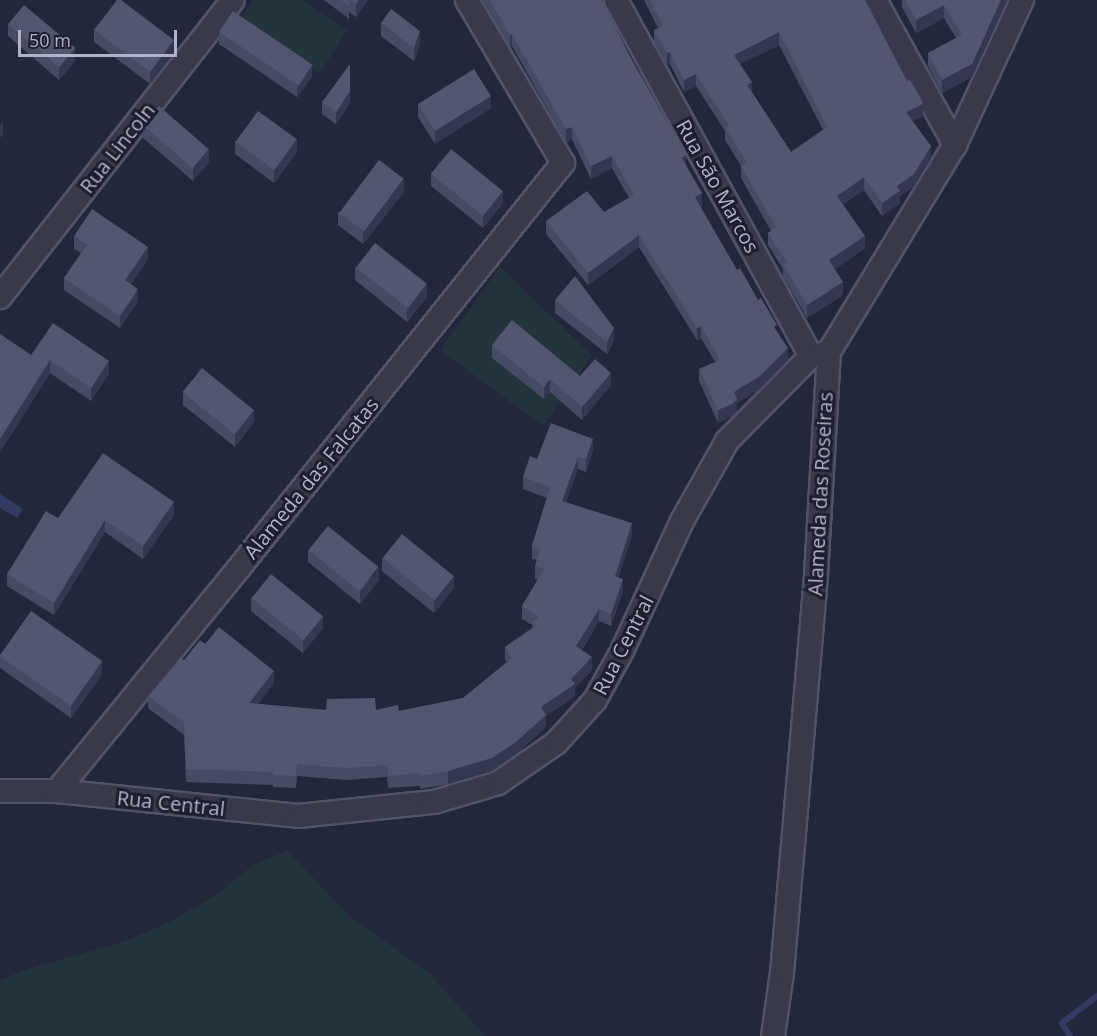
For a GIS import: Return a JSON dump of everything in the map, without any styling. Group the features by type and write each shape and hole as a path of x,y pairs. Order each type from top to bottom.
{"street":[{"name":"Rua Lincoln","path":"0,297 233,0"},
{"name":"Alameda das Falcatas","path":"57,791 243,564 563,163 467,0"},
{"name":"Rua São Marcos","path":"616,0 820,354"},
{"path":"875,0 955,145"},
{"name":"Alameda das Roseiras","path":"773,1036 782,973 816,576 820,354 955,145 1022,0"},
{"name":"Rua Central","path":"0,791 57,791 298,816 434,802 498,783 556,743 595,700 622,651 682,521 727,441 820,354"}],"shaded area":[{"path":"253,0 301,0 347,31 319,74 240,20"},
{"path":"500,267 592,355 543,426 440,350"},
{"path":"287,851 351,917 429,973 485,1036 0,1036 0,980 28,969 125,941 170,922 216,895 253,865"}],"water":[{"path":"0,494 23,509 17,518 0,508"}],"building":[{"path":"117,0 121,0 174,40 150,72 94,30"},
{"path":"341,0 349,0 349,6"},
{"path":"490,0 602,0 628,53 686,155 682,158 702,193 695,197 737,270 740,268 758,300 761,298 777,325 774,327 788,348 760,376 734,392 737,399 732,404 718,410 699,369 720,360 701,326 697,328 639,235 588,273 546,221 587,191 604,212 634,195 612,156 591,166 572,127 566,129"},
{"path":"650,0 865,0 907,81 910,80 918,93 923,104 906,112 931,146 914,174 897,186 900,191 882,203 864,177 837,196 865,236 829,260 843,282 807,305 783,264 787,262 768,233 776,227 741,166 747,162 725,128 729,125 696,74 684,80 670,52 667,53 654,30 663,26","holes":["779,32 827,127 791,152 747,85 752,82 734,55"]},
{"path":"905,0 1001,0 972,64 942,80 928,53 962,35 944,5 916,20"},
{"path":"24,5 75,48 59,67 8,24"},
{"path":"391,9 420,31 414,48 381,23"},
{"path":"233,11 313,65 299,85 219,32"},
{"path":"350,64 350,91 336,112 322,102"},
{"path":"474,69 491,96 435,131 418,104"},
{"path":"159,106 209,149 192,168 143,125"},
{"path":"258,111 297,139 274,170 236,142"},
{"path":"451,149 503,191 483,216 431,174"},
{"path":"379,160 404,179 364,231 339,213"},
{"path":"92,209 148,247 125,280 138,289 120,316 64,278 87,245 74,236"},
{"path":"375,243 427,284 408,308 356,267"},
{"path":"575,276 614,328 607,342 555,300"},
{"path":"512,320 580,376 595,359 611,373 582,407 550,379 544,387 492,345"},
{"path":"53,323 109,361 91,388 50,360 0,439 0,334 31,355"},
{"path":"202,368 254,410 235,434 182,392"},
{"path":"551,423 593,439 586,459 578,457 562,501 632,523 615,576 623,579 611,614 599,609 576,646 592,657 571,679 575,684 541,707 546,715 516,742 492,758 448,771 420,776 420,773 388,776 387,765 346,768 297,764 296,776 273,775 273,772 186,769 184,722 148,696 182,659 184,660 200,640 205,644 219,627 274,671 249,703 326,710 327,699 375,698 376,710 398,705 399,711 463,698 512,658 505,647 536,626 532,623 539,617 522,606 544,569 535,566 540,549 532,546 550,487 523,477 530,456 537,459"},
{"path":"103,453 174,502 143,546 105,520 54,603 7,574 46,511 58,518"},
{"path":"328,526 379,567 359,591 308,550"},
{"path":"402,534 454,576 435,600 382,558"},
{"path":"271,574 323,616 304,640 251,598"},
{"path":"31,611 102,661 71,706 0,656"}],"waterway":[{"path":"1070,1036 1062,1023 1097,996"}]}
